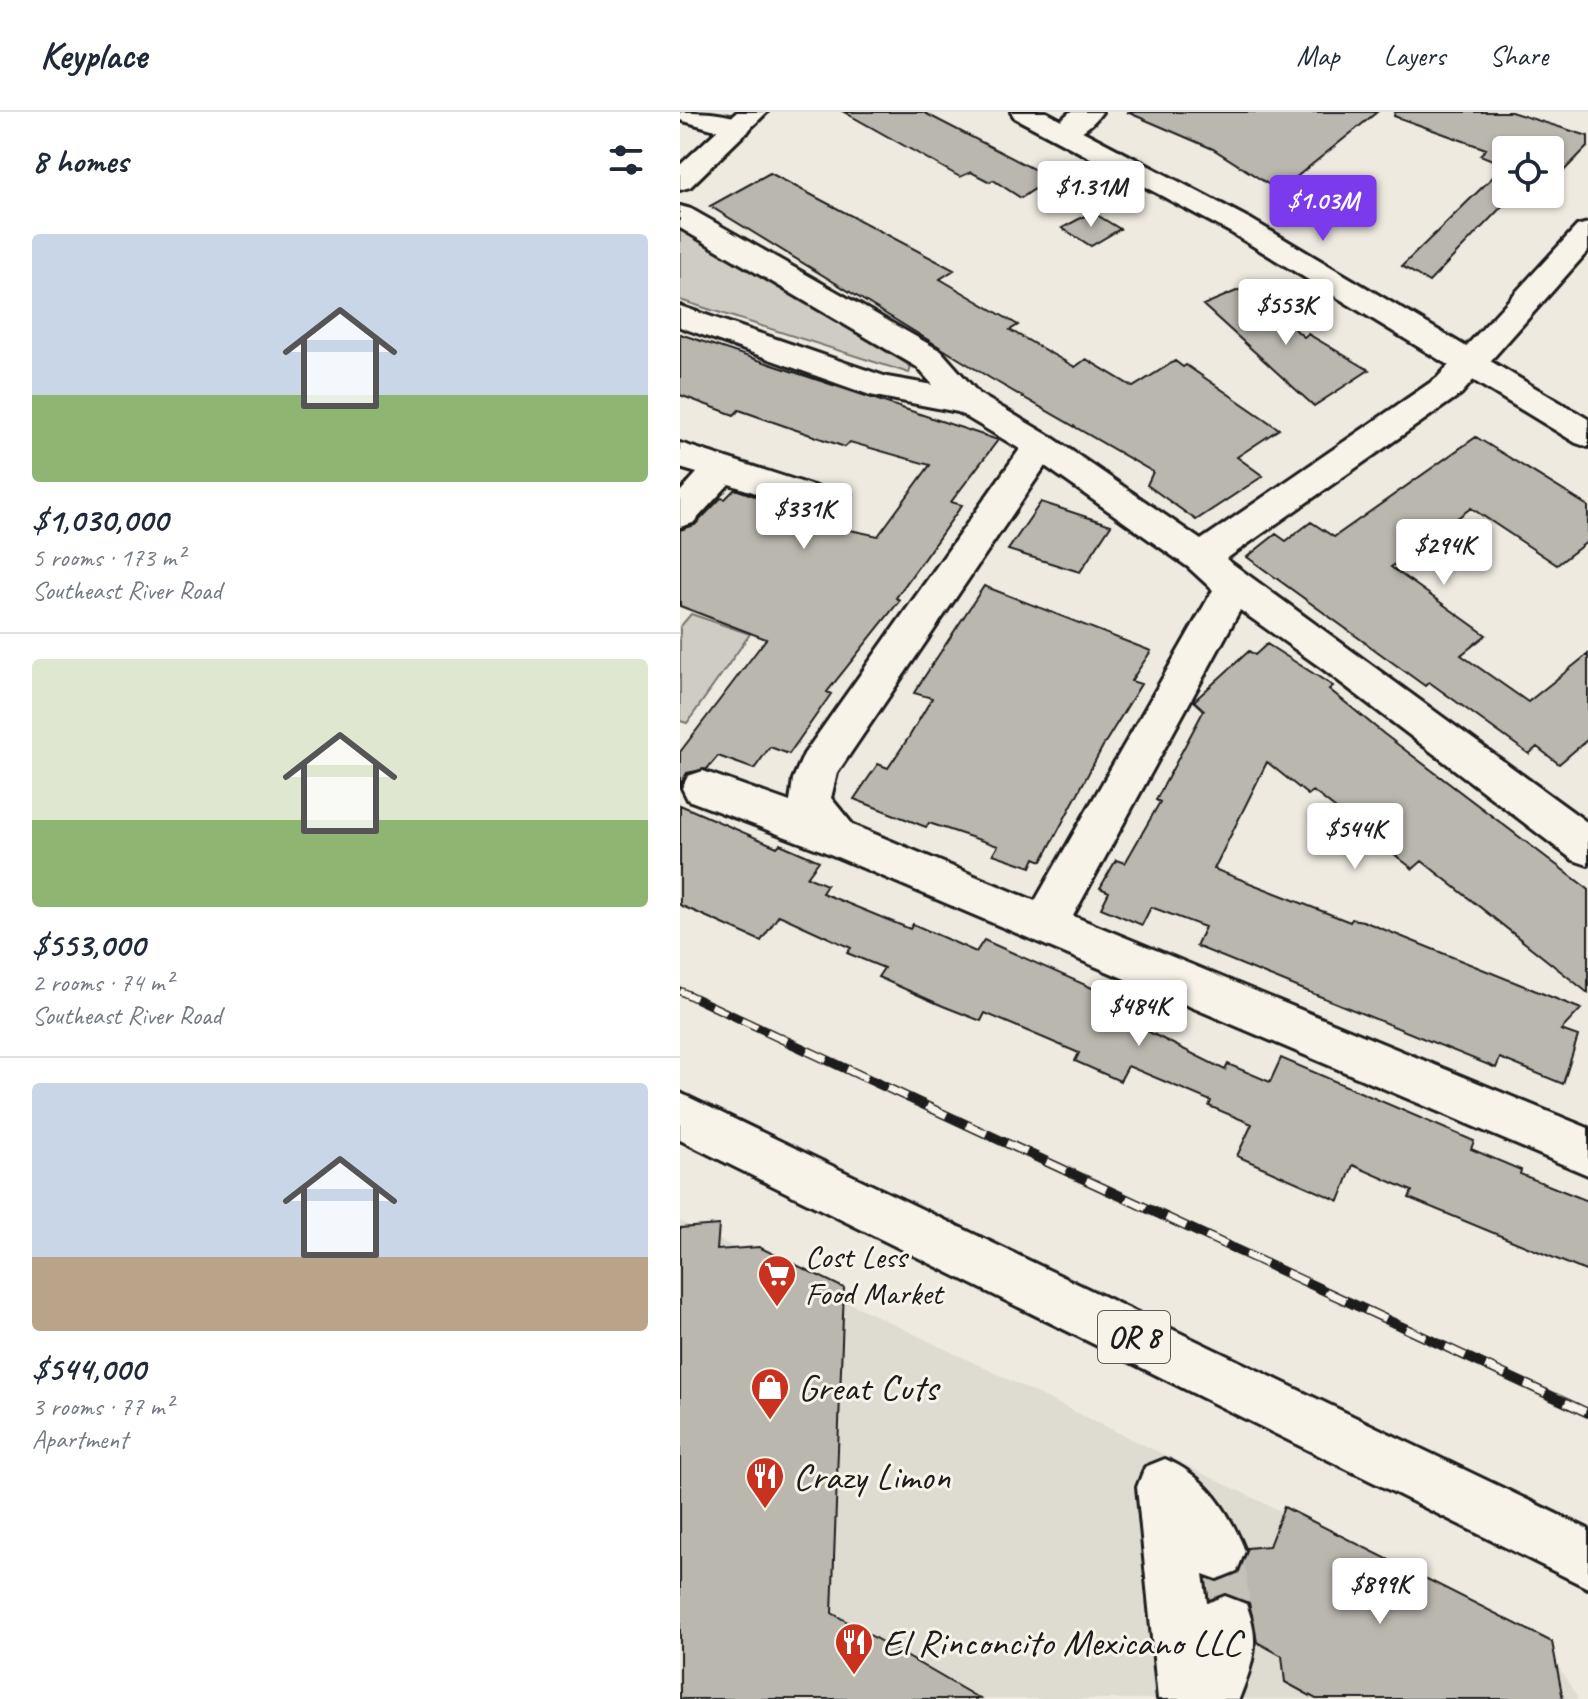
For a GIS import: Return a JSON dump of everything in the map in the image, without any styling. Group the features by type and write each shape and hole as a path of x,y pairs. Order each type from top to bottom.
{"main road":[{"path":"684,112 745,120"},
{"path":"1025,112 1241,226 1588,435"},
{"path":"1062,131 1088,112"},
{"path":"680,181 745,120"},
{"path":"680,215 929,359 967,402 1041,446 1201,558 1234,587 1337,658 1588,847"},
{"path":"1201,558 1449,386 1588,232"},
{"path":"680,316 882,387 967,402"},
{"path":"838,838 811,810 809,803 809,787 819,766 1041,446"},
{"path":"680,455 822,502"},
{"path":"680,514 722,469"},
{"path":"1046,923 1234,587"},
{"path":"703,788 838,838 1046,923 1090,945 1588,1152"},
{"name":"OR 8","path":"680,1116 1588,1559"},
{"path":"1188,1699 1165,1487 1187,1503 1204,1525 1217,1551"},
{"path":"1209,1699 1224,1662 1225,1625"}],"shaded area":[{"path":"680,226 907,364 911,368 909,373 680,300"},
{"path":"691,614 750,634 687,723 680,721 680,627"},
{"path":"680,1221 1554,1643 1551,1654 1578,1699 680,1699"}],"building":[{"path":"844,112 923,112 1051,178 1021,198 993,180 990,182 971,172 960,177"},
{"path":"1127,112 1377,112 1279,191 1213,149"},
{"path":"1395,112 1511,112 1588,136 1588,146 1564,171 1564,136 1492,136 1492,160 1480,155 1486,149 1394,116"},
{"path":"770,173 954,270 940,279 1018,325 1010,330 1075,367 1086,359 1133,387 1175,361 1183,367 1186,365 1279,429 1237,457 1263,476 1196,520 1147,485 1153,472 990,378 710,206"},
{"path":"1492,178 1492,208 1500,208 1429,282 1402,266"},
{"path":"1092,212 1120,229 1091,246 1062,228"},
{"path":"1246,287 1304,337 1308,334 1369,370 1314,406 1203,305"},
{"path":"680,334 998,440 951,502 962,505 896,598 900,600 827,692 831,694 789,754 770,747 754,769 718,756 707,769 687,773 680,785 680,752 766,639 680,606 680,530 695,525 721,498 725,499 735,489 850,530 878,536 930,465 850,442 845,447 739,410 734,415 680,395"},
{"path":"1476,437 1588,506 1588,541 1557,565 1471,508 1391,567 1486,635 1461,655 1528,702 1588,654 1588,739 1559,764 1537,747 1529,754 1429,682 1425,686 1247,557 1276,534 1286,541 1311,522 1334,537"},
{"path":"1041,502 1111,525 1080,572 1008,550"},
{"path":"984,586 1151,651 1131,681 1141,684 1103,746 1042,861 1035,858 1031,867 993,854 998,846 929,823 926,827 854,799 878,764 888,768 909,737 932,698 914,693"},
{"path":"1267,644 1333,686 1329,689 1384,734 1588,889 1588,993 1422,861 1413,869 1313,791 1308,795 1267,762 1214,869 1350,922 1352,919 1363,921 1581,1009 1561,1030 1578,1036 1563,1084 1500,1058 1496,1068 1196,946 1205,927 1151,907 1142,925 1101,908 1109,892 1100,888 1116,860 1125,863 1160,802 1156,800 1204,710 1194,701 1249,651 1255,655"},
{"path":"680,805 777,847 780,844 819,861 807,877 827,885 822,893 910,929 913,924 976,952 984,940 1110,996 1114,989 1159,1008 1147,1031 1225,1070 1228,1064 1270,1082 1281,1058 1474,1141 1471,1149 1521,1170 1520,1174 1588,1201 1588,1272 1409,1198 1412,1191 1353,1165 1339,1201 1237,1156 1252,1124 1209,1106 1211,1101 1128,1066 1120,1081 1075,1061 1079,1053 985,1013 981,1021 943,1006 878,977 884,968 847,953 851,948 779,915 761,941 680,905"},
{"path":"719,1225 717,1250 759,1247 844,1288 832,1613 980,1699 680,1699 680,1228"},
{"path":"1284,1507 1552,1642 1563,1699 1316,1699 1285,1682 1282,1656 1257,1642 1249,1603 1226,1593 1209,1599 1207,1578 1218,1582 1238,1574 1247,1548 1269,1546"}],"tunnel":[{"path":"1217,1551 1225,1625"}],"railway":[{"path":"680,991 772,1034"},
{"path":"767,1032 1588,1413"}],"place":[{"name":"Cost Less Food Market","path":"777,1308"},
{"name":"Great Cuts","path":"770,1421"},
{"name":"Crazy Limon","path":"765,1510"},
{"name":"El Rinconcito Mexicano LLC","path":"854,1676"}]}
